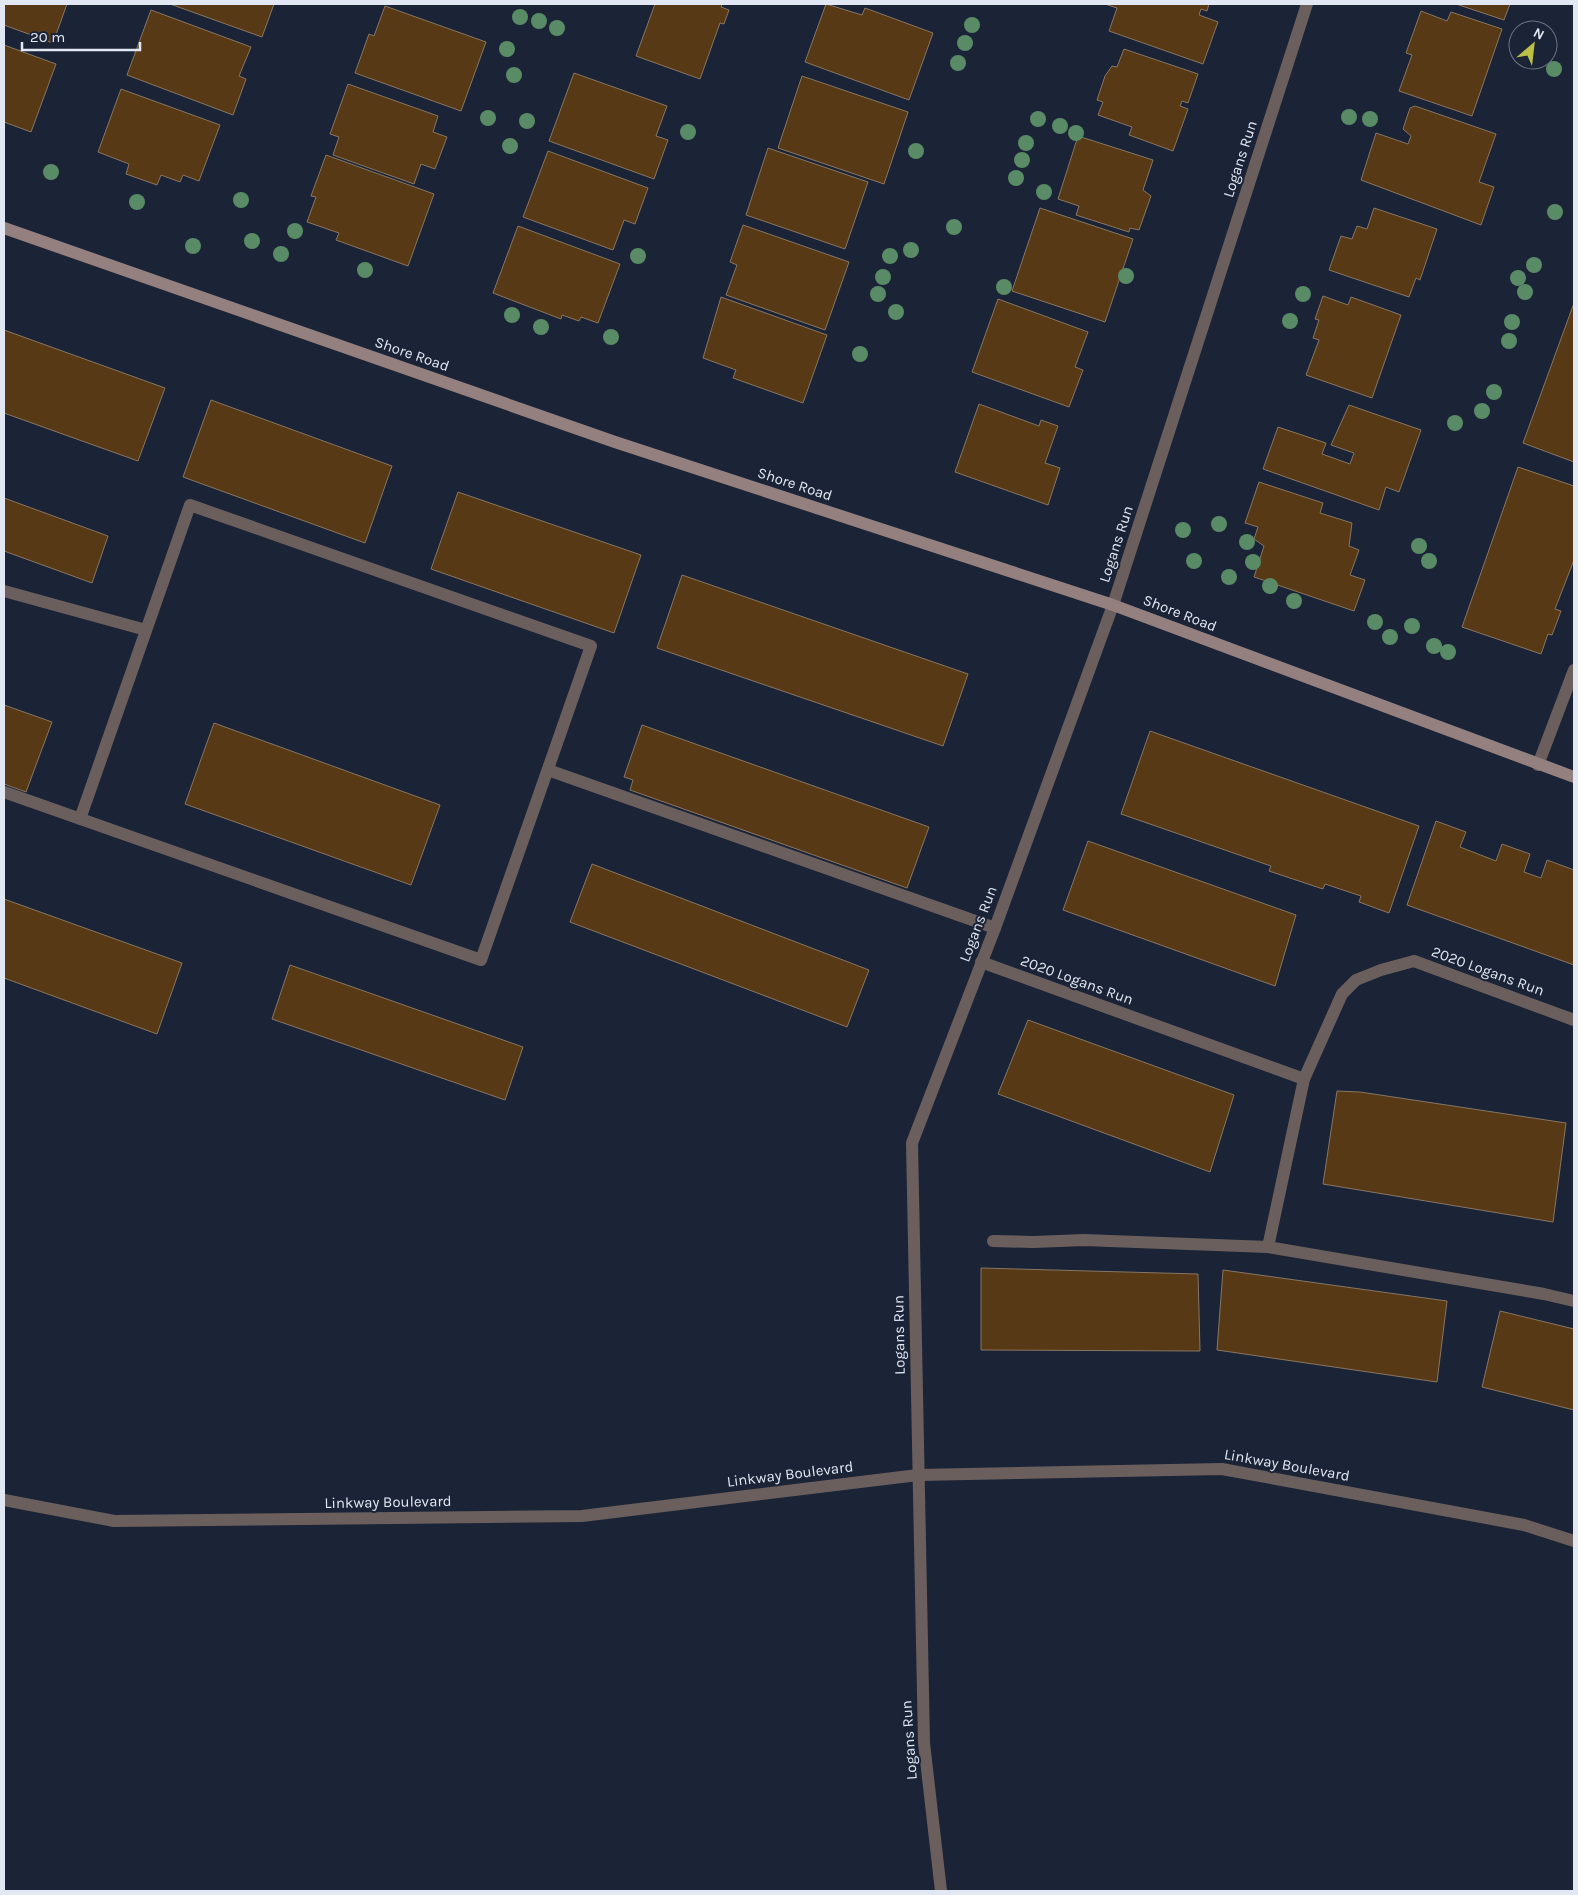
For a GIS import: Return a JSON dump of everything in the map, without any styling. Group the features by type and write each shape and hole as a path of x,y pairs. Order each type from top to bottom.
{"street":[{"name":"Logans Run","path":"941,1891 924,1743 912,1144 995,928 1113,605 1307,4"},
{"name":"Shore Road","path":"4,228 615,442 1113,605 1574,777"},
{"path":"4,792 481,960 591,646 190,505 80,818"},
{"path":"4,591 146,630"},
{"path":"1538,765 1574,670"},
{"path":"548,770 995,928"},
{"name":"2020 Logans Run","path":"1268,1247 1304,1079 1342,994 1356,980 1381,970 1414,961 1574,1020"},
{"name":"2020 Logans Run","path":"981,962 1304,1079"},
{"path":"993,1241 1084,1240 1268,1247 1534,1292 1574,1301"},
{"name":"Linkway Boulevard","path":"4,1500 114,1521 582,1516 918,1475 1222,1469 1524,1525 1574,1541"}],"building":[{"path":"4,4 67,4 53,43 4,25"},
{"path":"170,4 274,4 262,37"},
{"path":"655,4 722,4 721,7 729,10 724,24 720,23 700,79 636,56"},
{"path":"826,4 862,15 865,8 933,33 909,100 805,62"},
{"path":"1105,4 1209,4 1207,11 1201,9 1199,15 1218,22 1203,64 1109,31 1117,8"},
{"path":"1456,4 1510,4 1504,20"},
{"path":"385,6 486,42 461,111 355,73 369,34 374,36"},
{"path":"151,10 251,47 239,76 246,79 233,115 127,75"},
{"path":"1421,11 1447,21 1451,12 1502,29 1472,116 1399,91 1412,55 1406,53"},
{"path":"4,45 56,64 31,132 4,122"},
{"path":"1124,49 1198,74 1188,103 1182,101 1180,106 1188,109 1173,151 1129,135 1132,127 1098,115 1103,102 1097,100 1105,76 1112,66 1117,67"},
{"path":"574,73 667,106 656,136 668,140 654,179 549,141"},
{"path":"802,76 908,112 884,184 778,148"},
{"path":"348,84 438,116 433,132 447,137 435,169 421,164 414,184 333,155 339,137 330,134"},
{"path":"121,89 220,125 199,181 183,175 180,182 161,175 157,185 126,174 129,164 98,152"},
{"path":"1415,106 1496,134 1479,182 1494,187 1481,225 1361,180 1376,133 1408,144 1411,136 1403,129 1410,108"},
{"path":"1078,136 1153,160 1143,190 1151,196 1139,230 1130,228 1129,232 1076,215 1079,206 1058,199"},
{"path":"768,148 868,182 845,249 746,215"},
{"path":"548,151 648,188 635,224 624,220 613,250 523,217"},
{"path":"326,155 434,194 408,266 336,240 339,233 307,222 316,197 311,196"},
{"path":"1040,208 1133,239 1105,322 1012,291"},
{"path":"1374,208 1437,229 1420,280 1416,278 1409,297 1329,270 1341,236 1352,239 1357,226 1367,229"},
{"path":"743,225 849,262 825,330 726,295 737,265 730,262"},
{"path":"518,226 620,264 598,323 581,317 579,321 562,315 561,319 493,293"},
{"path":"1323,296 1348,305 1351,297 1401,315 1372,398 1306,375 1319,340 1313,338 1319,320 1315,319"},
{"path":"721,297 827,335 803,403 733,378 736,370 703,358"},
{"path":"998,299 1088,332 1075,367 1083,370 1069,407 972,372"},
{"path":"1574,303 1574,462 1523,443"},
{"path":"4,330 165,388 138,461 4,413"},
{"path":"211,400 392,466 365,543 183,477"},
{"path":"979,404 1039,426 1041,420 1058,426 1045,463 1060,468 1048,505 955,472"},
{"path":"1349,405 1421,430 1399,492 1386,487 1379,510 1263,469 1278,427 1326,443 1322,454 1350,464 1354,453 1331,445"},
{"path":"1518,467 1574,486 1574,560 1555,609 1561,611 1552,635 1548,634 1541,654 1462,627"},
{"path":"1259,482 1323,503 1320,513 1352,523 1349,546 1359,550 1350,575 1365,580 1354,611 1254,577 1264,546 1254,539 1258,527 1245,523"},
{"path":"458,492 641,555 614,633 431,569"},
{"path":"4,498 108,536 92,583 4,551"},
{"path":"682,575 968,674 943,746 657,648"},
{"path":"4,705 52,722 26,792 4,784"},
{"path":"214,723 440,805 411,885 185,804"},
{"path":"642,725 929,827 907,888 630,790 633,780 624,777"},
{"path":"1150,731 1419,826 1389,913 1359,902 1361,896 1325,884 1323,889 1269,871 1271,866 1121,814"},
{"path":"1436,821 1466,832 1460,847 1496,861 1502,844 1530,854 1524,872 1541,878 1547,860 1574,870 1574,965 1407,905"},
{"path":"1088,841 1296,915 1275,986 1063,910"},
{"path":"592,864 869,970 847,1027 570,922"},
{"path":"4,899 182,963 157,1034 4,978"},
{"path":"290,965 523,1047 505,1100 272,1019"},
{"path":"1028,1020 1234,1095 1210,1172 998,1094"},
{"path":"1337,1091 1360,1092 1566,1123 1553,1222 1323,1184"},
{"path":"981,1268 1198,1274 1200,1351 981,1350"},
{"path":"1223,1270 1447,1301 1437,1382 1217,1350"},
{"path":"1500,1311 1574,1329 1574,1410 1482,1387"}]}
